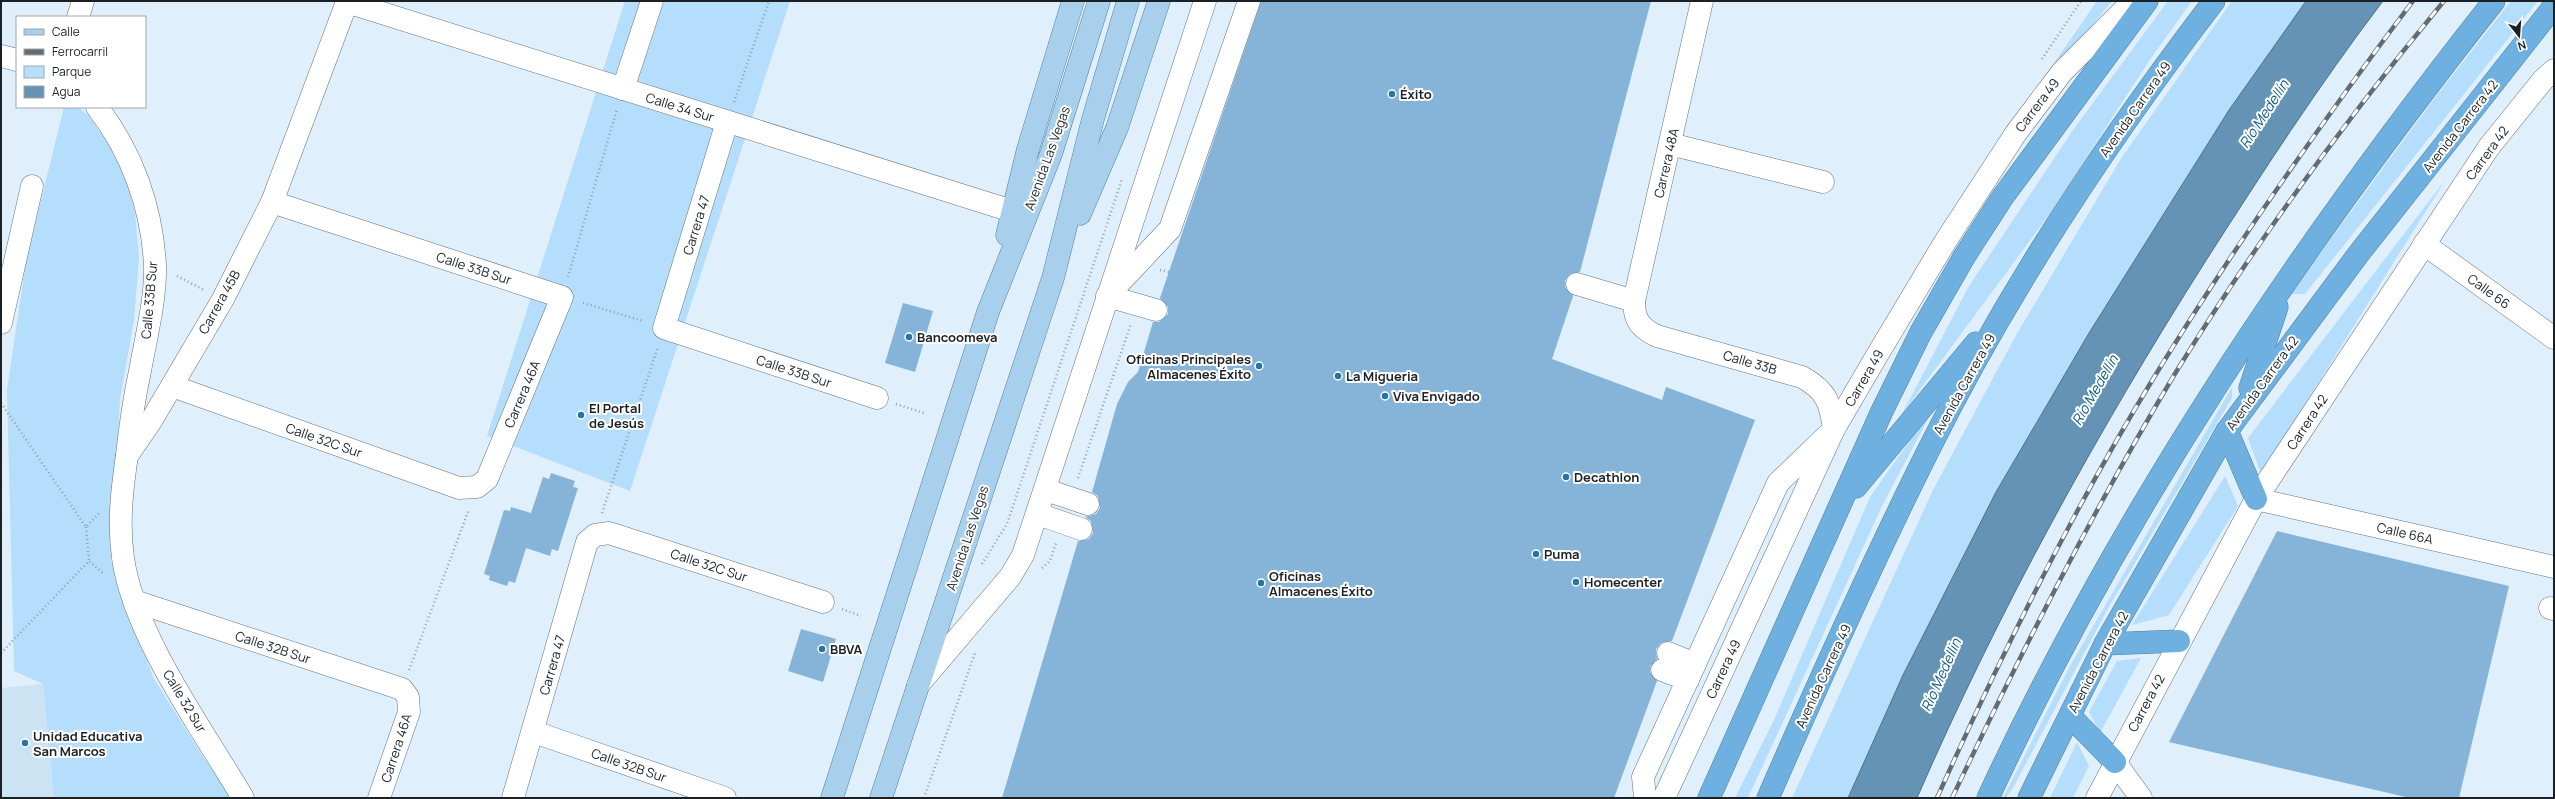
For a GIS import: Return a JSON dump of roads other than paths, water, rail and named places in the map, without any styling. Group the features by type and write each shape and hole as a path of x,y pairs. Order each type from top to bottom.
{"highway":[{"path":"1709,798 1837,509 1882,411 1921,332 1964,257 2050,130 2147,1"},
{"name":"Avenida Carrera 49","path":"1768,798 1928,450 2009,304 2096,164 2163,68 2214,1"},
{"path":"1988,798 2070,634 2136,513 2221,376 2340,203 2494,1"},
{"name":"Avenida Carrera 42","path":"2029,798 2106,644 2227,432 2244,406 2360,252 2554,6"},
{"path":"2532,34 2554,30"},
{"path":"2244,406 2285,281"},
{"path":"1837,509 2009,304"},
{"path":"2227,432 2256,499"},
{"path":"2106,644 2179,641"},
{"path":"2070,716 2115,762"}],"main road":[{"name":"Avenida Las Vegas","path":"988,312 1028,149 1073,1"},
{"name":"Avenida Las Vegas","path":"832,798 988,312 1051,154 1100,1"},
{"name":"Avenida Las Vegas","path":"881,798 1053,278 1093,119 1128,1"},
{"name":"Avenida Las Vegas","path":"1053,278 1117,128 1159,1"}],"street":[{"path":"78,16 83,1"},
{"path":"623,89 652,1"},
{"path":"918,685 1010,577 1023,555 1046,490 1107,296 1205,1"},
{"path":"1107,296 1170,230 1248,1"},
{"name":"Carrera 48A","path":"1639,324 1634,313 1634,301 1702,1"},
{"name":"Carrera 49","path":"1664,798 1834,429 1945,242 2016,133 2062,72 2133,1"},
{"name":"Calle 34 Sur","path":"347,2 1012,211"},
{"name":"Carrera 45B","path":"134,601 122,553 119,519 127,456 172,386 222,299 272,202 347,2"},
{"path":"1,56 16,60"},
{"name":"Carrera 42","path":"2097,798 2179,641 2256,499 2488,147 2542,80 2554,70"},
{"name":"Calle 33B Sur","path":"98,108 124,149 140,183 148,215 155,265 152,304 132,413 127,456"},
{"name":"Carrera 47","path":"664,328 727,122"},
{"path":"1670,144 1823,182"},
{"path":"1,323 8,251 32,186"},
{"name":"Calle 33B Sur","path":"272,202 562,297"},
{"name":"Calle 66","path":"2424,244 2554,338"},
{"path":"1577,284 1634,301"},
{"path":"1107,296 1147,308"},
{"name":"Carrera 46A","path":"477,487 487,479 562,297"},
{"name":"Calle 33B","path":"1639,324 1645,331 1657,336 1802,377 1816,384 1825,394 1831,408 1834,429"},
{"name":"Calle 33B Sur","path":"664,328 877,398"},
{"name":"Calle 32C Sur","path":"172,386 459,488 477,487"},
{"path":"1645,798 1644,777 1778,483 1834,429"},
{"path":"1046,490 1080,501"},
{"name":"Calle 66A","path":"2256,499 2554,567"},
{"path":"1038,514 1072,526"},
{"name":"Calle 32C Sur","path":"595,535 609,533 823,602"},
{"name":"Carrera 47","path":"513,798 534,732 587,542 595,535"},
{"name":"Calle 32B Sur","path":"134,601 405,693"},
{"name":"Calle 32 Sur","path":"134,601 164,667 243,798"},
{"path":"1665,661 1691,672"},
{"name":"Carrera 46A","path":"379,798 409,712 405,693"},
{"name":"Calle 32B Sur","path":"534,732 725,798"},
{"path":"2115,762 2142,798"}],"water":[{"name":"Río Medellín","path":"2306,1 2383,1 2336,65 2269,162 2125,392 2050,525 2015,592 1948,729 1917,798 1848,798 1903,675 1996,492 2089,333 2229,110"}],"railway":[{"path":"1937,798 1986,691 2038,585 2094,481 2153,379 2214,282 2278,187 2413,1"},
{"path":"1952,798 2004,690 2059,582 2116,476 2176,372 2270,228 2372,90 2444,1"}],"place":[{"name":"Éxito","path":"1392,94"},
{"name":"Bancoomeva","path":"909,337"},
{"name":"Oficinas Principales Almacenes Éxito","path":"1259,366"},
{"name":"La Migueria","path":"1338,376"},
{"name":"Viva Envigado","path":"1385,396"},
{"name":"El Portal de Jesús","path":"581,415"},
{"name":"Decathlon","path":"1566,477"},
{"name":"Puma","path":"1536,554"},
{"name":"Homecenter","path":"1576,582"},
{"name":"Oficinas Almacenes Éxito","path":"1261,583"},
{"name":"BBVA","path":"822,649"},
{"name":"Unidad Educativa San Marcos","path":"25,743"}]}
